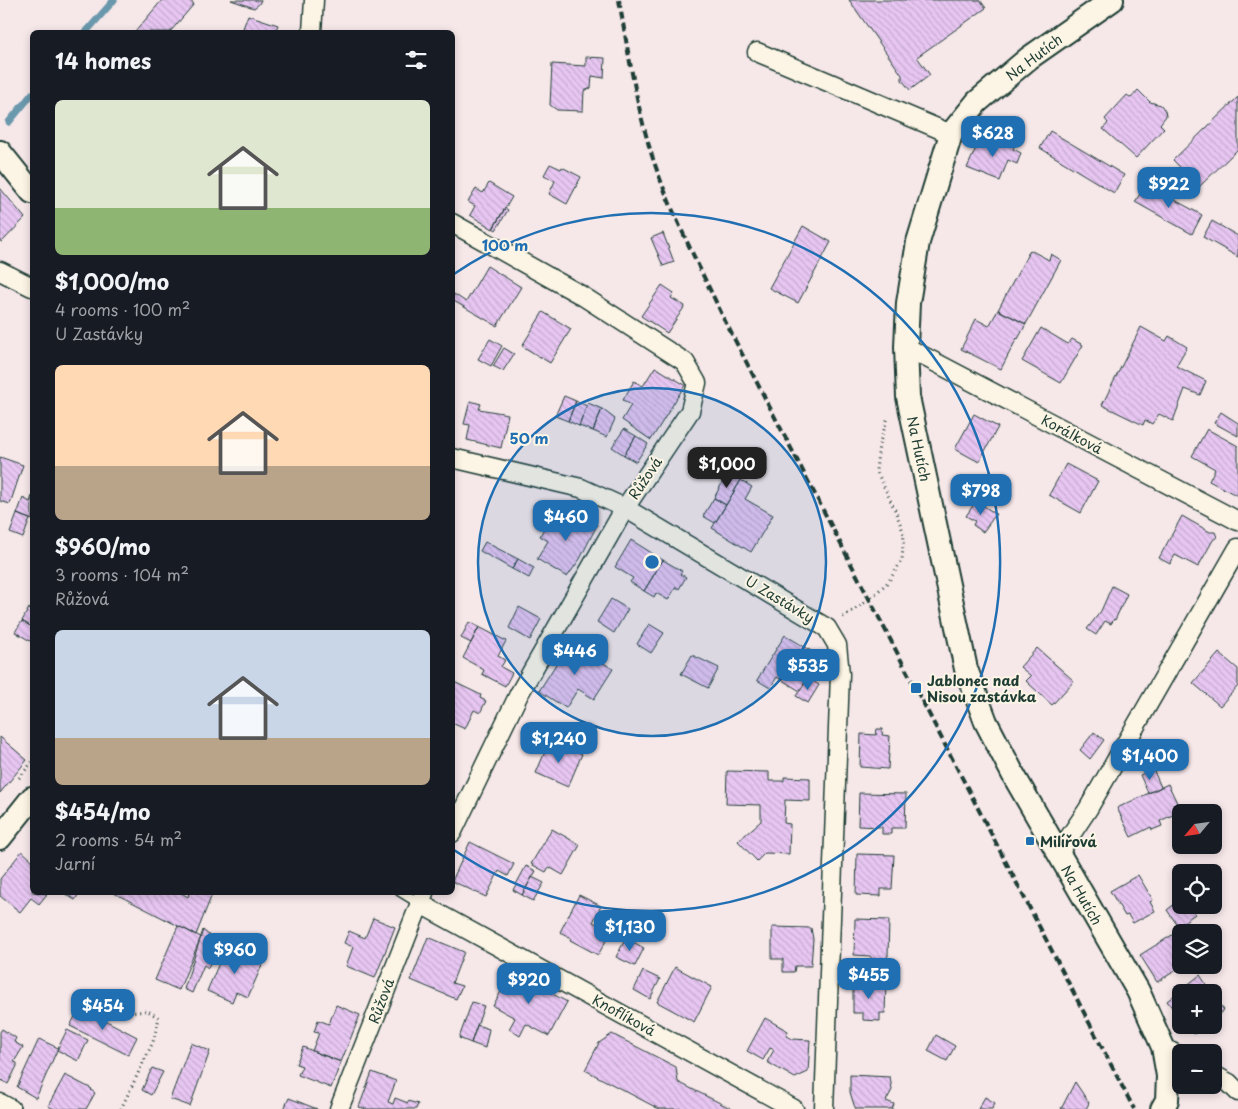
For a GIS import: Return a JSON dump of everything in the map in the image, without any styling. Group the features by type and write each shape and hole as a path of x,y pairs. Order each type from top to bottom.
{"street":[{"path":"312,30 314,0"},
{"name":"Na Hutích","path":"1112,0 1029,58 977,102 951,134 918,242 908,303 906,347 908,397 966,669 986,722 1014,776 1172,1052 1167,1100 1162,1109"},
{"path":"758,52 951,134"},
{"path":"0,152 30,190"},
{"name":"Růžová","path":"455,225 581,295 685,362 697,383 690,411 624,508 518,694 455,827"},
{"path":"0,271 30,286"},
{"name":"Korálková","path":"906,347 1238,521"},
{"name":"U Zastávky","path":"455,459 582,488 624,508 827,628 837,644 840,674 824,1109"},
{"path":"1058,854 1088,809 1238,548"},
{"path":"0,838 30,800"},
{"name":"Růžová","path":"339,1109 422,898"},
{"name":"Knoflíková","path":"422,898 794,1109"},
{"path":"1222,1079 1238,1092"}],"path":[{"path":"827,628 870,599 889,581 902,560 904,534 876,470 878,445 891,408"},
{"path":"105,1010 117,1014 148,1012 159,1018 153,1042 121,1109"}],"building":[{"path":"162,0 189,0 194,4 172,30 137,30"},
{"path":"231,0 261,0 254,8"},
{"path":"849,0 980,0 986,8 917,57 930,75 910,90 902,80 902,75"},
{"path":"248,15 278,25 276,30 242,30"},
{"path":"586,57 605,58 604,78 592,76 591,88 584,91 583,111 557,110 550,105 552,64 586,66"},
{"path":"1138,90 1150,102 1161,105 1166,116 1160,124 1164,128 1136,158 1103,129 1108,123 1105,119 1127,95 1131,98"},
{"path":"1238,97 1238,149 1199,187 1173,160"},
{"path":"1050,131 1124,175 1114,193 1040,148"},
{"path":"981,137 995,143 997,137 1015,144 1013,149 1021,153 1017,164 1008,160 1000,181 967,168"},
{"path":"550,164 561,169 562,167 581,177 567,204 549,194 555,181 544,175"},
{"path":"489,183 512,197 493,229 470,215 475,206 468,202 476,189 483,193"},
{"path":"1146,184 1202,215 1192,234 1135,202"},
{"path":"0,188 25,218 2,242 0,241"},
{"path":"505,208 508,210 496,230 493,228"},
{"path":"1212,221 1238,236 1238,257 1203,237"},
{"path":"803,226 831,242 798,303 769,288"},
{"path":"663,233 674,262 663,266 651,238"},
{"path":"1030,250 1049,260 1051,254 1061,260 1026,324 998,310"},
{"path":"487,266 521,287 497,326 455,302 455,295 466,302"},
{"path":"662,285 674,293 671,298 685,306 667,333 641,316"},
{"path":"998,310 1026,324 1001,369 961,349 976,319 989,326"},
{"path":"543,312 571,329 550,363 522,346"},
{"path":"1141,327 1166,341 1169,336 1187,347 1176,366 1206,381 1200,395 1185,389 1173,421 1159,414 1152,424 1145,420 1143,425 1102,405"},
{"path":"1041,328 1068,344 1072,339 1083,345 1061,383 1022,361"},
{"path":"490,339 502,346 491,366 478,359"},
{"path":"504,348 514,354 503,371 493,366"},
{"path":"655,367 685,385 651,440 622,420 631,405 623,400 634,381 643,386"},
{"path":"564,396 576,401 568,421 555,416"},
{"path":"470,401 481,404 479,409 508,414 501,448 467,440 470,425 464,424"},
{"path":"576,401 587,406 579,426 568,421"},
{"path":"588,403 602,409 593,431 579,426"},
{"path":"602,409 615,419 607,437 593,431"},
{"path":"1221,412 1238,423 1238,436 1214,423"},
{"path":"974,414 998,427 979,462 955,449"},
{"path":"624,429 636,436 624,455 612,447"},
{"path":"1207,429 1238,446 1238,496 1209,481 1215,469 1192,456"},
{"path":"636,436 648,444 636,462 624,455"},
{"path":"0,457 23,465 10,504 0,501"},
{"path":"1066,464 1098,481 1081,513 1049,495"},
{"path":"728,472 741,480 726,505 714,498"},
{"path":"741,480 752,487 745,499 773,515 751,552 712,528"},
{"path":"23,498 30,502 30,519 17,514"},
{"path":"714,498 726,505 715,523 703,516"},
{"path":"976,501 996,514 983,532 973,525 975,521 966,516"},
{"path":"567,508 597,525 580,559 567,577 537,559 548,541 540,536 548,521 557,525"},
{"path":"17,514 30,519 23,538 10,533"},
{"path":"1182,516 1210,532 1215,532 1217,537 1213,540 1198,567 1175,555 1170,564 1159,558"},
{"path":"631,540 663,560 644,591 630,582 633,578 615,567"},
{"path":"485,542 518,559 512,569 480,551"},
{"path":"518,559 534,568 529,578 512,569"},
{"path":"663,560 682,571 680,574 686,577 679,589 676,587 668,600 656,593 654,597 644,591"},
{"path":"1112,586 1127,594 1115,620 1111,624 1105,621 1096,635 1087,629 1101,611"},
{"path":"611,599 628,609 614,633 597,622"},
{"path":"519,607 541,619 530,640 509,628"},
{"path":"29,608 30,626 22,621"},
{"path":"22,621 30,626 30,641 15,632"},
{"path":"469,622 479,627 471,643 461,638"},
{"path":"649,624 664,633 651,653 637,644"},
{"path":"479,627 506,641 498,656 505,660 501,667 512,673 505,686 482,674 484,670 463,658"},
{"path":"785,635 821,657 800,691 777,677 770,688 757,680"},
{"path":"570,642 613,669 594,699 578,689 566,708 539,691"},
{"path":"1037,648 1074,681 1052,705 1026,681 1031,676 1020,667"},
{"path":"1219,653 1238,669 1238,686 1220,706 1193,683"},
{"path":"692,655 719,668 708,688 681,674"},
{"path":"808,678 819,685 808,703 796,696"},
{"path":"455,682 481,695 480,698 486,701 480,713 474,710 465,729 455,724"},
{"path":"877,729 883,729 882,735 890,736 888,769 860,767 861,734 876,735"},
{"path":"1094,732 1104,740 1090,759 1080,750"},
{"path":"0,737 27,760 0,793"},
{"path":"550,740 582,754 568,787 536,773"},
{"path":"1153,769 1161,787 1148,793 1140,775"},
{"path":"727,771 769,772 769,781 784,781 784,777 810,778 810,801 785,800 784,823 790,824 789,854 765,853 757,861 738,841 761,821 761,805 726,804"},
{"path":"1168,784 1178,804 1172,804 1172,815 1160,821 1162,826 1152,830 1151,827 1131,837 1117,808"},
{"path":"859,793 906,794 905,828 891,828 891,834 882,834 882,827 858,826"},
{"path":"552,829 580,845 563,875 549,867 546,872 531,864"},
{"path":"470,842 514,864 508,876 499,871 486,897 455,882 455,874"},
{"path":"22,851 30,858 30,895 46,895 39,904 31,898 20,912 0,896 0,879"},
{"path":"857,854 894,855 892,889 881,889 881,896 856,895"},
{"path":"526,866 536,871 522,895 513,890"},
{"path":"1138,875 1153,900 1150,902 1155,911 1133,923 1128,915 1125,916 1110,891"},
{"path":"532,877 544,883 533,901 522,895"},
{"path":"67,895 78,895 75,900"},
{"path":"118,895 185,895 188,897 188,895 212,895 196,935"},
{"path":"579,895 601,906 593,922 611,932 598,955 570,940 571,938 560,932"},
{"path":"1172,906 1172,914 1195,914 1181,924 1177,924 1167,910"},
{"path":"373,918 395,927 375,978 346,966 353,947 344,943 349,931 365,938"},
{"path":"855,919 889,920 888,956 885,959 872,959 870,956 854,955"},
{"path":"178,926 201,937 179,990 155,980"},
{"path":"772,927 811,928 813,939 811,966 795,966 794,972 783,972 783,959 772,959"},
{"path":"203,930 218,943 208,968 204,965 192,993 184,989"},
{"path":"1172,935 1172,973 1157,982 1140,955"},
{"path":"428,937 464,952 452,983 462,986 456,999 411,980"},
{"path":"626,938 644,948 635,966 616,957"},
{"path":"226,947 263,963 248,997 236,992 232,1002 207,991"},
{"path":"675,967 712,987 694,1022 657,1002"},
{"path":"512,971 567,1002 549,1036 526,1024 520,1036 509,1029 515,1018 493,1006"},
{"path":"643,971 660,979 650,999 634,990"},
{"path":"1200,975 1206,984 1189,984"},
{"path":"853,982 886,983 885,1013 880,1013 880,1021 863,1020 863,1013 853,1013"},
{"path":"1172,997 1172,1007 1167,1001"},
{"path":"472,1002 484,1006 471,1043 459,1038"},
{"path":"336,1005 360,1015 341,1062 312,1051 319,1033 314,1032 318,1020 329,1024"},
{"path":"80,1007 137,1037 128,1055 70,1026"},
{"path":"765,1018 788,1031 786,1036 792,1039 810,1040 808,1072 795,1078 767,1062 774,1050 770,1048 763,1060 747,1051"},
{"path":"477,1025 489,1029 485,1048 471,1043"},
{"path":"2,1029 16,1038 14,1042 23,1047 14,1062 17,1063 17,1066 8,1084 0,1079 0,1032"},
{"path":"67,1030 88,1040 78,1061 57,1050"},
{"path":"612,1034 676,1067 678,1082 732,1109 659,1109 585,1070 599,1043"},
{"path":"936,1035 955,1046 947,1061 928,1051"},
{"path":"39,1039 58,1048 36,1098 17,1087"},
{"path":"191,1043 210,1051 190,1106 170,1099"},
{"path":"303,1047 341,1062 331,1088 298,1075 302,1066 296,1064"},
{"path":"152,1068 163,1072 151,1095 142,1090"},
{"path":"372,1072 396,1081 388,1102 393,1104 395,1098 408,1103 408,1101 418,1104 416,1109 366,1109 359,1107"},
{"path":"65,1075 92,1089 95,1093 86,1109 54,1109 48,1106"},
{"path":"850,1075 890,1077 892,1090 886,1101 894,1104 892,1109 856,1109 850,1092"},
{"path":"1075,1082 1089,1103 1086,1109 1061,1109"},
{"path":"985,1097 995,1103 992,1109 978,1109"},
{"path":"289,1098 317,1109 284,1109"}],"waterway":[{"path":"88,30 114,0"},
{"path":"9,122 30,96"}],"railway":[{"path":"619,0 634,85 646,135 661,182 681,230 725,321 1134,1109"}],"place":[{"name":"Jablonec nad Nisou zastávka","path":"916,688"},
{"name":"Milířová","path":"1030,841"}]}
